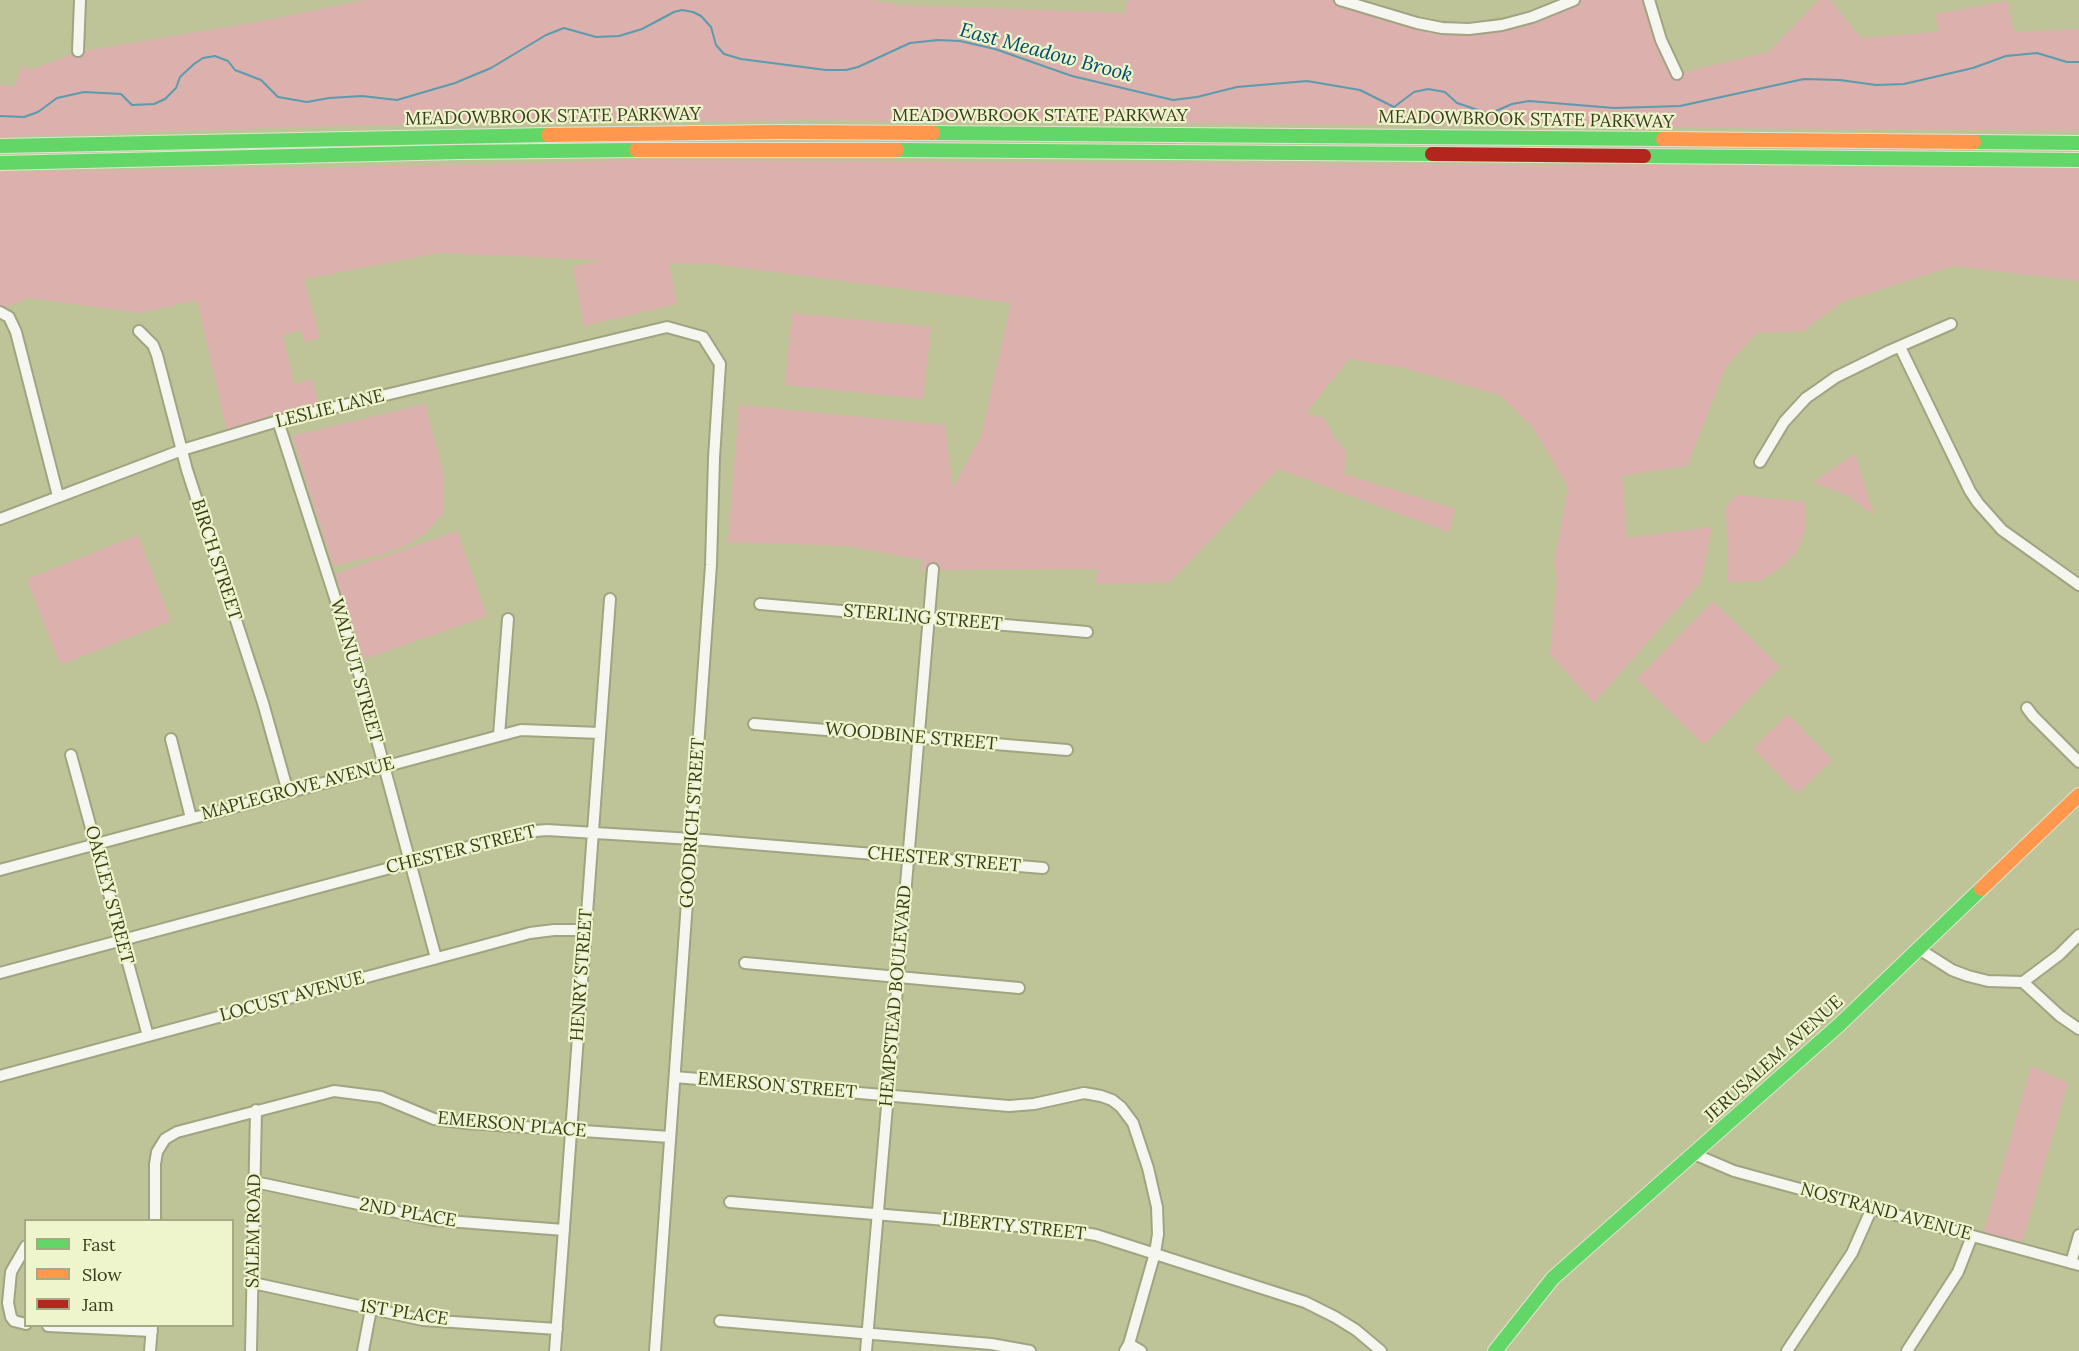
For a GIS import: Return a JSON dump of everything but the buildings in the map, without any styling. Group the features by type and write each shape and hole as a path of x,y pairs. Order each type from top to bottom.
{"main road":[{"name":"MEADOWBROOK STATE PARKWAY","path":"0,146 395,136 778,132 2079,143"},
{"name":"MEADOWBROOK STATE PARKWAY","path":"0,163 459,152 792,149 2079,160"},
{"name":"JERUSALEM AVENUE","path":"1495,1351 1553,1278 1839,1025 2079,795"}],"street":[{"path":"78,51 80,0"},
{"path":"1340,0 1416,23 1442,28 1469,29 1502,25 1532,17 1574,0"},
{"path":"1649,0 1661,40 1677,74"},
{"path":"0,312 9,317 16,332 58,496"},
{"path":"1760,462 1784,422 1806,399 1836,377 1951,324"},
{"name":"LESLIE LANE","path":"0,519 182,450 278,421 667,327"},
{"name":"GOODRICH STREET","path":"655,1351 711,565 720,364 703,337 667,327"},
{"name":"BIRCH STREET","path":"139,332 153,345 157,354 182,450 263,703 288,792"},
{"path":"1900,346 1970,491 1978,503 2002,530 2079,585"},
{"name":"WALNUT STREET","path":"278,421 357,666 436,958"},
{"name":"HEMPSTEAD BOULEVARD","path":"866,1351 933,569"},
{"name":"HENRY STREET","path":"555,1351 610,599"},
{"name":"STERLING STREET","path":"760,604 1087,632"},
{"path":"499,735 508,619"},
{"path":"2027,708 2032,716 2079,762"},
{"name":"WOODBINE STREET","path":"754,724 1067,750"},
{"name":"MAPLEGROVE AVENUE","path":"0,870 499,735 534,729 600,733"},
{"path":"171,739 191,818"},
{"name":"OAKLEY STREET","path":"71,755 148,1036"},
{"name":"CHESTER STREET","path":"0,973 524,832 547,830 592,832 1043,868"},
{"name":"LOCUST AVENUE","path":"0,1076 530,933 585,930"},
{"path":"1919,949 1952,970 1968,976 1988,981 2024,982 2059,955 2079,935"},
{"path":"745,963 1019,988"},
{"path":"2024,982 2060,1016 2079,1029"},
{"name":"EMERSON STREET","path":"675,1077 1009,1106 1034,1104 1084,1093 1112,1100 1121,1107 1133,1123 1148,1168 1157,1207 1158,1234 1155,1253 1127,1347"},
{"name":"EMERSON PLACE","path":"155,1219 157,1152 165,1140 177,1132 320,1093 349,1091 381,1097 434,1119 670,1137"},
{"name":"SALEM ROAD","path":"251,1351 256,1110"},
{"name":"NOSTRAND AVENUE","path":"1694,1155 1734,1171 2075,1264"},
{"name":"2ND PLACE","path":"255,1182 434,1220 564,1230"},
{"name":"LIBERTY STREET","path":"730,1202 1066,1230 1096,1235 1305,1302 1335,1317 1367,1347 1381,1351"},
{"path":"1787,1351 1852,1253 1872,1208"},
{"path":"2075,1264 2079,1234"},
{"path":"1909,1350 1958,1272 1972,1236"},
{"path":"24,1249 11,1272 8,1303 11,1317 15,1321 24,1323"},
{"name":"1ST PLACE","path":"254,1283 423,1320 557,1329"},
{"path":"363,1351 371,1309"},
{"path":"720,1321 991,1344 1030,1351"},
{"path":"100,1327 152,1328 150,1351"},
{"path":"1127,1347 1140,1351"}],"shaded area":[{"path":"366,0 872,0 898,5 1125,13 1127,0 1340,0 1417,23 1502,25 1574,0 1649,0 1677,74 1768,52 1819,0 1830,0 1861,38 1939,32 1935,14 2007,1 2014,32 2079,29 2079,131 800,120 335,126 0,137 0,85 15,86 22,65 30,70 78,52 257,22"},
{"path":"631,160 2079,168 2079,281 1953,266 1842,302 1804,331 1757,333 1726,367 1687,466 1622,476 1627,538 1712,527 1701,582 1594,703 1550,654 1557,577 1554,562 1568,487 1533,428 1500,395 1400,367 1349,359 1306,413 1324,418 1334,437 1346,451 1344,474 1455,509 1449,532 1278,469 1170,582 1095,584 1098,569 920,570 923,560 847,546 728,542 739,405 945,425 953,488 981,436 1011,303 713,264 669,263 677,304 584,326 573,267 603,260 439,253 304,279 320,338 305,342 301,330 283,335 294,384 312,379 320,411 228,436 197,300 140,313 29,298 0,309 0,172"},
{"path":"792,313 931,327 923,399 785,385"},
{"path":"425,404 444,477 443,513 427,532 407,545 380,555 333,566 292,436"},
{"path":"1855,454 1874,515 1848,496 1813,482"},
{"path":"1736,495 1806,502 1805,531 1796,553 1780,568 1760,581 1728,582 1726,508"},
{"path":"457,531 487,616 364,659 335,574"},
{"path":"138,535 171,621 60,665 27,579"},
{"path":"1713,601 1780,667 1704,745 1637,679"},
{"path":"1788,714 1832,760 1797,794 1753,748"},
{"path":"2031,1066 2068,1083 2020,1249 1982,1238"}],"waterway":[{"name":"East Meadow Brook","path":"0,116 24,117 38,112 57,98 84,92 121,94 132,105 154,104 165,99 176,88 180,77 194,64 203,58 215,56 228,61 235,70 261,80 278,97 307,102 362,96 397,100 455,83 491,68 546,35 564,28 596,37 619,36 642,29 682,10 701,16 711,27 716,45 724,54 741,59 826,70 846,70 858,67 910,43 938,40 960,41 995,49 1072,76 1173,100 1197,97 1237,87 1307,81 1360,90 1394,107 1414,92 1428,89 1445,92 1457,103 1487,113 1529,101 1614,108 1680,106 1804,79 1840,80 1876,85 1904,84 1973,68 2006,56 2037,53 2067,62 2079,62"}],"traffic: fast":[{"path":"933,133 1663,139"},
{"path":"0,146 548,135"},
{"path":"1974,142 2079,143"},
{"path":"0,163 636,150"},
{"path":"897,150 1432,154"},
{"path":"1644,156 2079,160"},
{"path":"1495,1351 1553,1278 1839,1025 1981,889"}],"traffic: slow":[{"path":"548,135 778,132 933,133"},
{"path":"1663,139 1974,142"},
{"path":"636,150 897,150"},
{"path":"1981,889 2079,795"}],"traffic: jam":[{"path":"1432,154 1644,156"}]}
